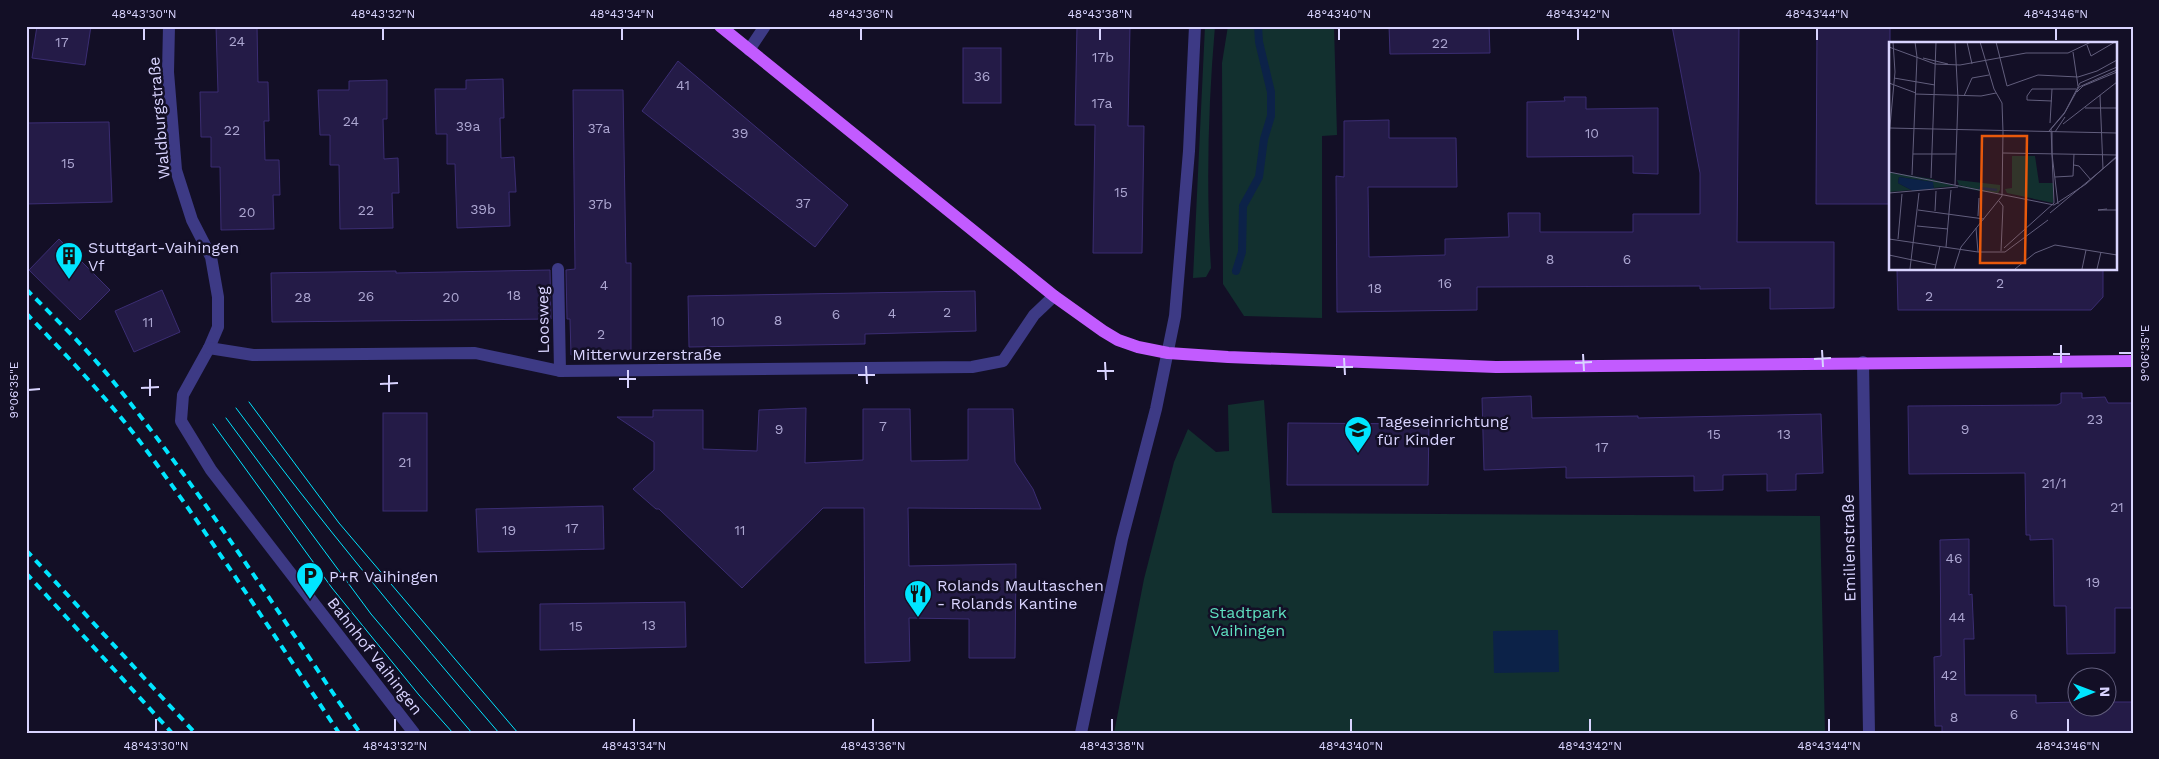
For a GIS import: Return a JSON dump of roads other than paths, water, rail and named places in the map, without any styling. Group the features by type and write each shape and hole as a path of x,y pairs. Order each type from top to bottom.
{"main road":[{"path":"720,26 1054,296 1092,324 1118,340 1138,347 1168,353 1249,358 1496,366 2133,361"}],"street":[{"name":"Waldburgstraße","path":"170,26 168,72 176,170 192,220 211,257 218,297 218,327 209,348"},
{"path":"749,50 765,26"},
{"path":"1081,733 1122,539 1156,409 1175,316 1187,175 1195,26"},
{"name":"Loosweg","path":"558,269 560,371"},
{"name":"Mitterwurzerstraße","path":"209,348 253,355 475,353 560,371 972,368 1003,361 1034,315 1054,296"},
{"name":"Bahnhof Vaihingen","path":"209,348 183,395 181,421 211,470 414,733"},
{"name":"Emilienstraße","path":"1862,362 1869,733"}],"water":[{"path":"1558,630 1559,672 1494,673 1493,631"}],"waterway":[{"path":"1236,271 1242,252 1243,206 1259,177 1264,139 1271,116 1271,92 1259,42 1258,26"}],"tram line":[{"path":"249,402 339,523 518,733"},
{"path":"236,408 364,573 499,733"},
{"path":"226,418 371,614 472,733"},
{"path":"213,424 332,588 419,695 453,733"}],"railway":[{"path":"26,289 92,356 145,422 209,510 360,733"},
{"path":"26,313 102,395 144,447 219,553 339,733"},
{"path":"26,550 195,733"},
{"path":"26,573 172,733"}],"place":[{"name":"Stuttgart-Vaihingen Vf","path":"69,280"},
{"name":"Tageseinrichtung für Kinder","path":"1358,454"},
{"name":"P+R Vaihingen","path":"310,600"},
{"name":"Rolands Maultaschen - Rolands Kantine","path":"918,618"}],"park label":[{"name":"Stadtpark Vaihingen","path":"1248,621"}]}
